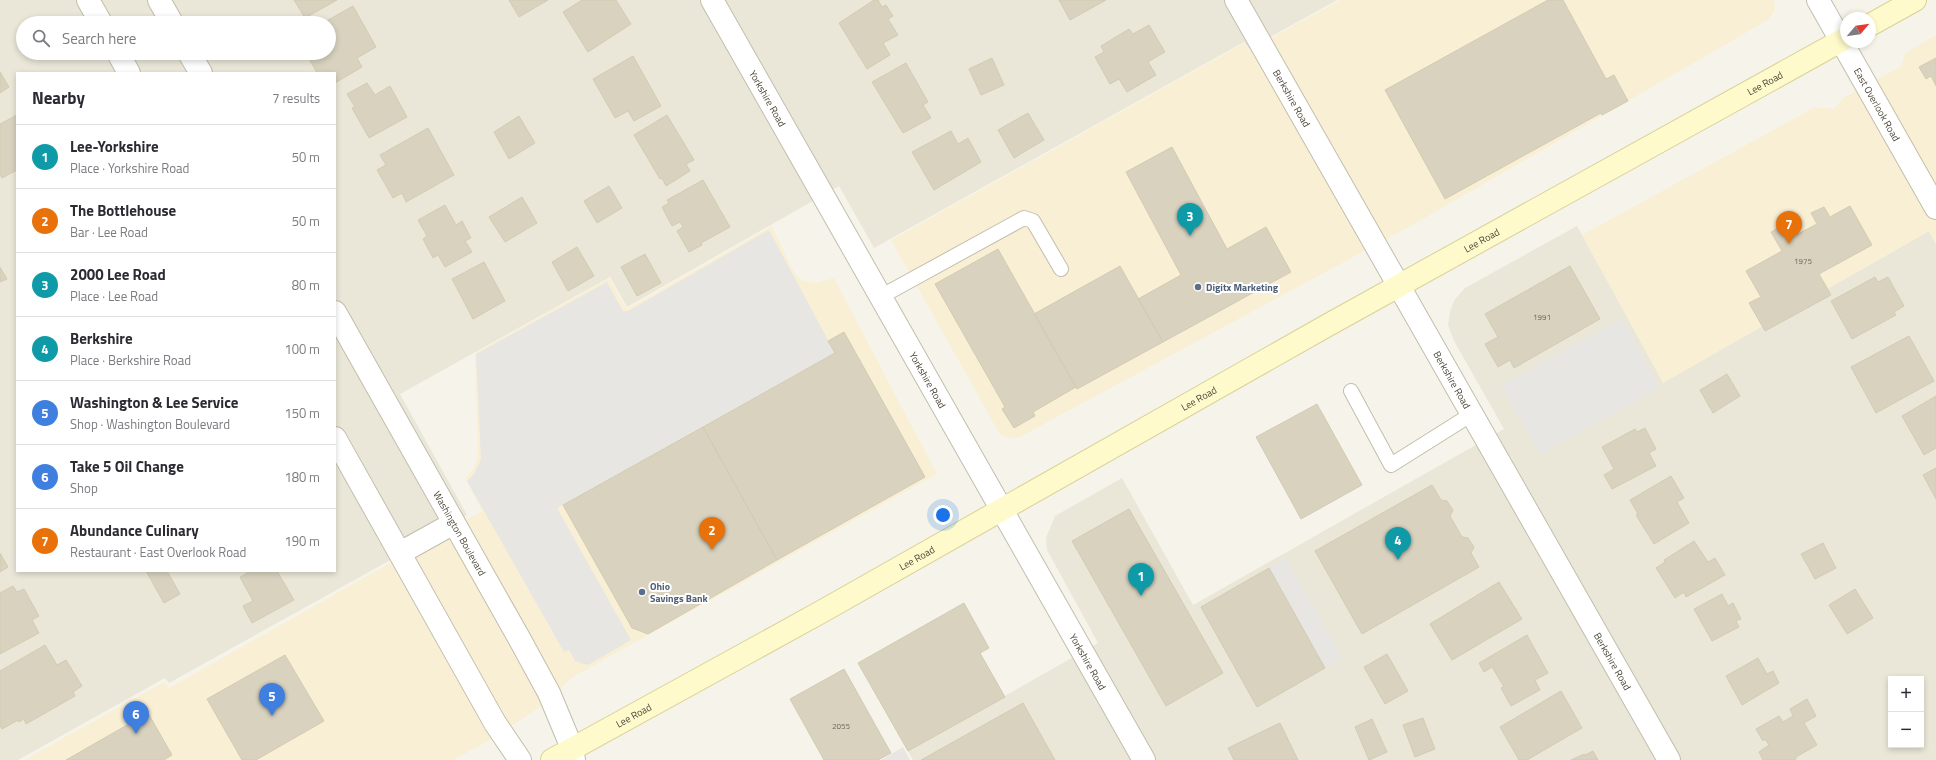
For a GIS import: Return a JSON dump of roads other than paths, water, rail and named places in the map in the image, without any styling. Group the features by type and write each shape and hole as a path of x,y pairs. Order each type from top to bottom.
{"main road":[{"path":"1876,22 1915,0"},
{"name":"Lee Road","path":"552,760 573,754 1398,286 1840,42"}],"street":[{"path":"88,0 97,16"},
{"path":"159,0 168,16"},
{"name":"Yorkshire Road","path":"712,0 1144,760"},
{"name":"Berkshire Road","path":"1236,0 1669,760"},
{"name":"East Overlook Road","path":"1818,0 1840,35"},
{"name":"East Overlook Road","path":"1847,48 1936,208"},
{"path":"122,60 128,72"},
{"path":"193,60 199,72"},
{"name":"Washington Boulevard","path":"336,314 454,522 545,687 573,754"},
{"path":"336,440 495,723 520,760"},
{"path":"400,553 454,522"}],"lane":[{"path":"880,297 1024,218 1033,221 1061,269"},
{"path":"1351,391 1391,464 1472,414"}],"place":[{"name":"2000 Lee Road","path":"1190,236"},
{"name":"Abundance Culinary","path":"1789,244"},
{"name":"Digitx Marketing","path":"1198,287"},
{"name":"The Bottlehouse","path":"712,550"},
{"name":"Berkshire","path":"1398,560"},
{"name":"Ohio Savings Bank","path":"642,592"},
{"name":"Lee-Yorkshire","path":"1141,596"},
{"name":"Washington & Lee Service","path":"272,716"},
{"name":"Take 5 Oil Change","path":"136,734"}]}
